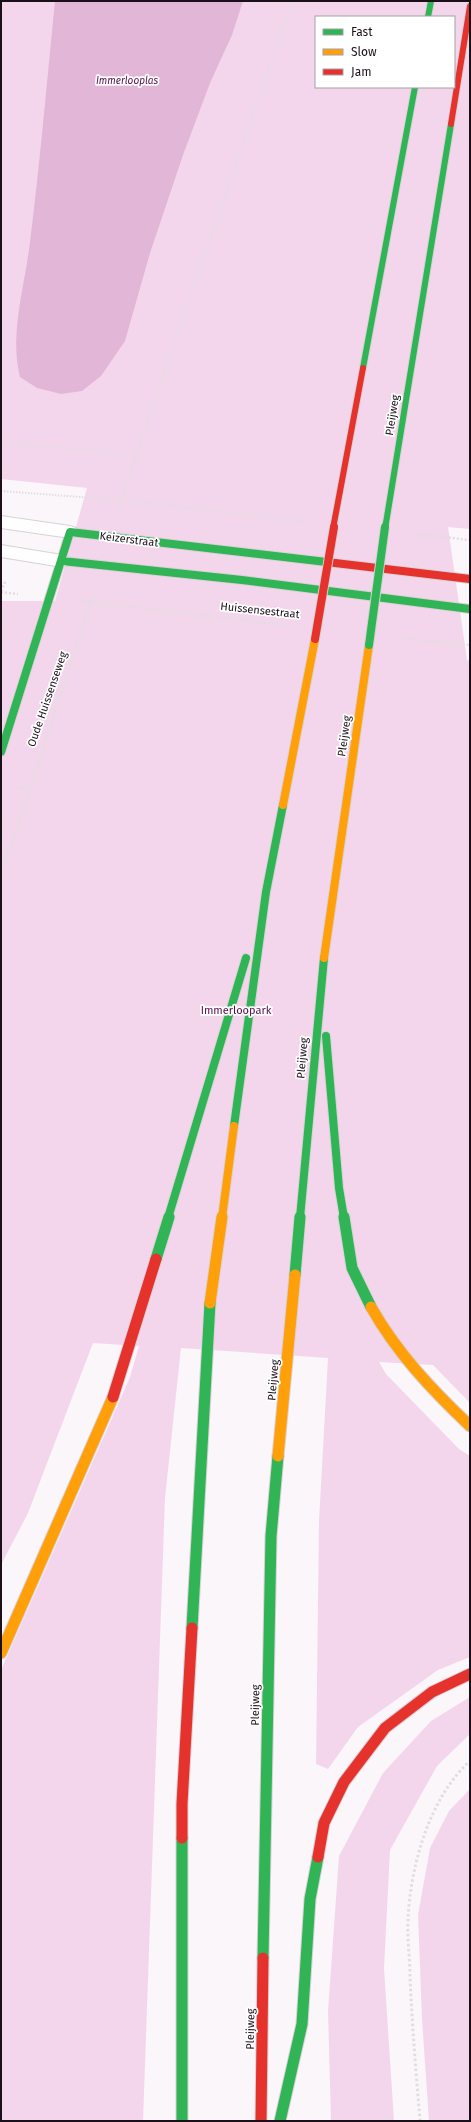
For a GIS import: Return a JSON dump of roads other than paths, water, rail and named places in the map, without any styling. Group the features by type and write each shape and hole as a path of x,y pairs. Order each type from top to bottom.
{"main road":[{"path":"428,16 431,1"},
{"name":"Pleijweg","path":"261,2121 264,1824 271,1536 322,974 386,523 470,6"},
{"path":"182,2121 182,1804 210,1302 266,892 315,639 335,518 415,88"},
{"path":"1,752 25,679 48,597 62,561 70,532"},
{"name":"Keizerstraat","path":"70,532 470,579"},
{"path":"62,561 242,580 470,609"},
{"path":"1,1653 118,1385 266,892"},
{"path":"322,974 339,1188 352,1268 376,1316 396,1348 443,1401 470,1426"},
{"path":"280,2121 302,2024 310,1899 324,1823 344,1782 385,1728 432,1692 470,1674"}],"street":[{"name":"Keizerstraat","path":"1,522 70,532"},
{"path":"1,552 62,561"}],"water":[{"name":"Immerlooplas","path":"55,1 243,1 232,35 210,83 183,155 150,253 125,341 101,376 82,391 61,394 37,388 20,377 16,344 19,310 34,212"}],"park label":[{"name":"Immerloopark","path":"236,1010"}]}
